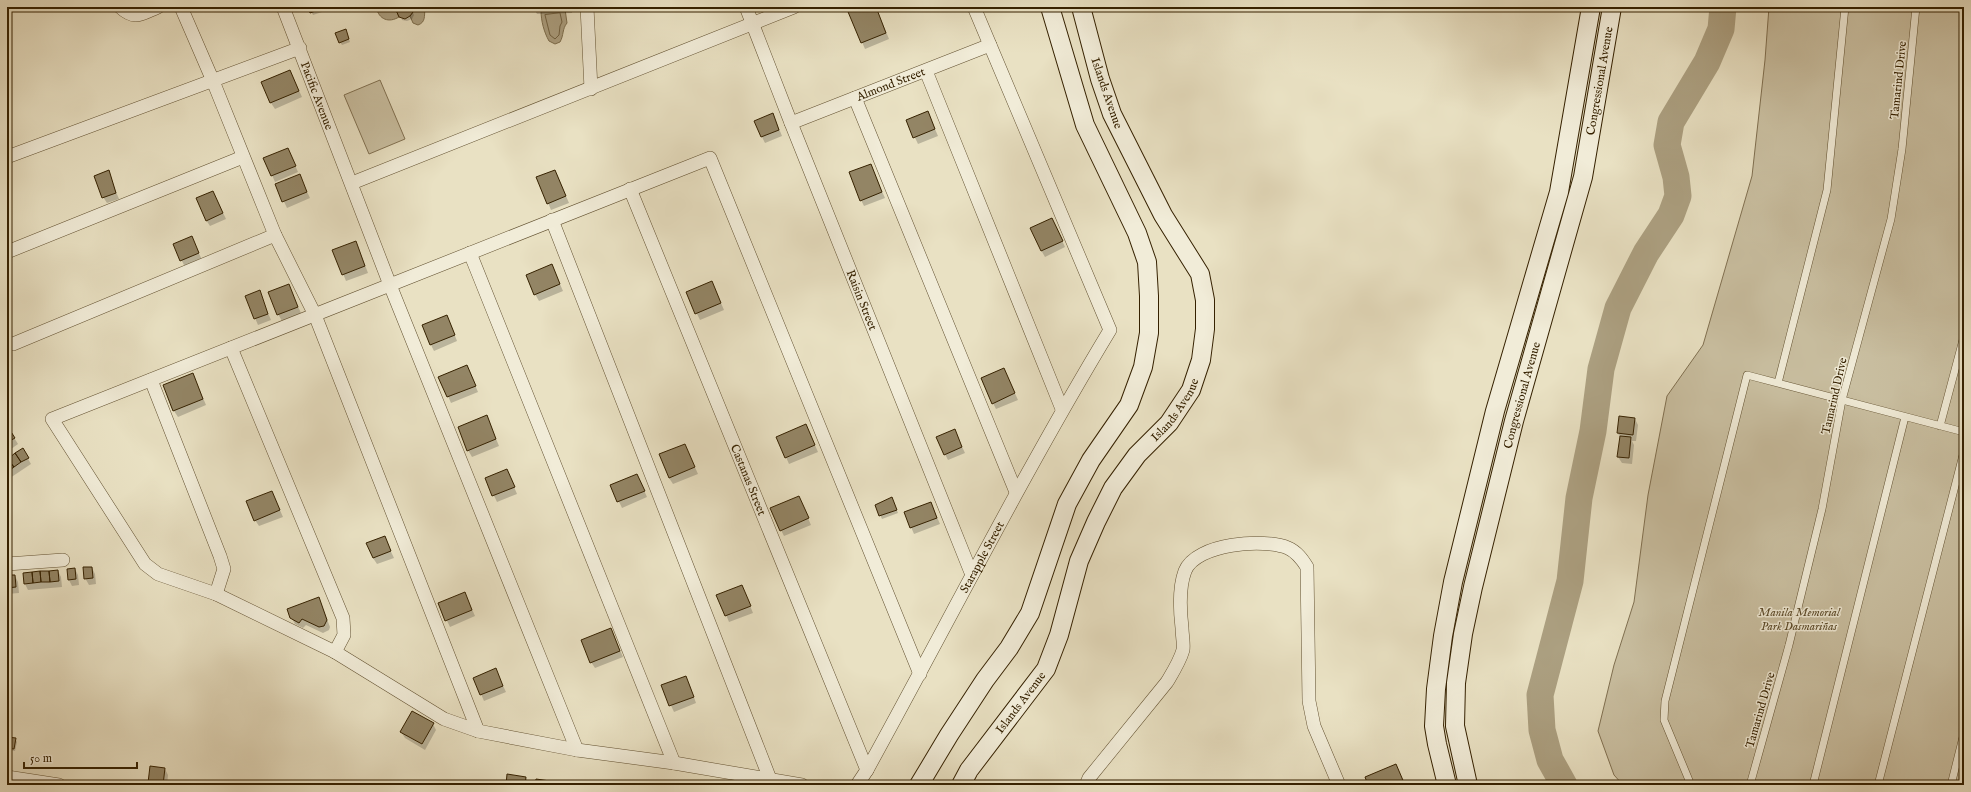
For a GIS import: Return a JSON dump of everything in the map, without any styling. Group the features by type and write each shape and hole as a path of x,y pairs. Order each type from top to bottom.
{"street":[{"path":"120,7 128,15 138,16 158,7"},
{"path":"181,7 213,81 241,156 275,235 315,315 478,731"},
{"name":"Pacific Avenue","path":"283,7 390,285 577,750"},
{"path":"587,7 591,90"},
{"name":"Raisin Street","path":"746,7 790,123 972,576"},
{"path":"352,184 591,90 794,7"},
{"path":"974,7 990,45"},
{"path":"919,785 949,735 985,680 1009,648 1030,613 1067,504 1091,460 1129,405 1143,367 1149,333 1147,262 1137,233 1085,125 1050,7"},
{"name":"Islands Avenue","path":"961,785 969,770 1046,669 1058,635 1080,561 1096,522 1113,488 1137,456 1169,423 1191,390 1201,360 1205,329 1204,300 1200,274 1163,215 1112,114 1100,79 1081,7"},
{"name":"Congressional Avenue","path":"1447,785 1437,744 1434,712 1444,629 1453,582 1495,411 1559,192 1591,7"},
{"name":"Congressional Avenue","path":"1468,785 1455,726 1456,683 1463,634 1473,586 1514,421 1583,177 1612,7"},
{"name":"Almond Street","path":"790,123 990,45"},
{"name":"Starapple Street","path":"857,785 868,770 1016,492 1062,409 1110,330 990,45"},
{"path":"7,157 300,48"},
{"path":"926,71 1062,409"},
{"path":"855,98 1016,492"},
{"path":"1085,125 1112,114"},
{"path":"7,252 238,159 241,156"},
{"path":"802,785 674,763 577,750 478,731 444,719 335,652 216,594 158,574 146,564 52,419 710,158 920,674"},
{"name":"Castanas Street","path":"630,189 868,770"},
{"path":"552,220 770,779"},
{"path":"7,344 13,344 275,235"},
{"path":"470,253 674,763"},
{"path":"231,348 343,618 344,636 335,652"},
{"path":"152,380 224,569 216,594"},
{"path":"1086,785 1097,768 1167,682 1177,665 1183,648 1182,589 1185,570 1194,559 1210,549 1270,543 1289,548 1301,557 1307,567 1309,701 1314,726 1339,785"},
{"path":"7,564 64,560"},
{"path":"7,777 59,785"}],"lane":[{"path":"1778,383 1827,190 1845,7"},
{"name":"Tamarind Drive","path":"1750,785 1789,645 1822,509 1842,400 1891,219 1902,142 1916,7"},
{"path":"1940,426 1964,336"},
{"path":"1691,785 1664,720 1666,701 1747,375 1964,432"},
{"path":"1813,785 1905,417"},
{"path":"1878,785 1964,451"},
{"path":"1950,785 1964,733"}],"green space":[{"name":"Manila Memorial Park Dasmariñas","path":"1769,7 1964,7 1964,785 1623,785 1614,775 1598,731 1614,665 1634,602 1648,495 1667,396 1703,345 1752,176 1765,60"},
{"path":"380,80 405,139 369,154 344,95"}],"water":[{"path":"376,7 398,7 396,10 399,17 392,20 385,19 379,15"},
{"path":"411,7 423,7 425,9 421,24 418,25 413,23 410,16 413,12"},
{"path":"565,9 567,23 560,42 555,44 549,41 546,34 542,22 541,10"}],"building":[{"path":"308,7 320,7 321,9 310,13"},
{"path":"398,7 411,7 413,12 405,19 399,17 396,10"},
{"path":"846,7 876,7 886,33 861,43"},
{"path":"346,29 349,39 339,43 335,33"},
{"path":"290,70 299,91 270,103 261,82"},
{"path":"928,111 935,129 913,138 906,120"},
{"path":"773,113 779,130 761,137 754,121"},
{"path":"288,148 296,166 271,176 263,158"},
{"path":"871,164 882,192 860,201 849,172"},
{"path":"109,170 116,193 102,198 94,176"},
{"path":"555,170 566,196 547,204 536,177"},
{"path":"300,174 307,192 282,202 275,184"},
{"path":"213,191 223,213 206,221 196,198"},
{"path":"1052,218 1063,241 1041,251 1030,228"},
{"path":"192,236 199,253 180,261 173,244"},
{"path":"356,241 365,266 342,275 332,250"},
{"path":"552,264 560,284 534,295 526,275"},
{"path":"712,281 721,303 695,314 686,292"},
{"path":"289,284 298,307 277,315 268,292"},
{"path":"260,290 268,314 254,319 245,296"},
{"path":"447,315 455,335 430,345 422,325"},
{"path":"467,365 476,386 447,397 438,377"},
{"path":"1004,368 1015,393 992,404 981,378"},
{"path":"193,373 203,399 173,411 163,385"},
{"path":"487,415 496,439 467,451 458,427"},
{"path":"1619,416 1635,418 1633,435 1617,433"},
{"path":"806,424 815,445 785,458 776,437"},
{"path":"8,427 15,438 8,442 7,440"},
{"path":"955,429 962,447 944,455 936,437"},
{"path":"1620,436 1631,437 1629,458 1617,457"},
{"path":"685,444 695,467 669,478 659,454"},
{"path":"23,448 29,458 21,462 15,453"},
{"path":"15,453 21,462 14,467 8,459"},
{"path":"7,459 14,467 7,472"},
{"path":"507,469 515,487 492,496 485,478"},
{"path":"637,474 645,491 617,502 610,485"},
{"path":"272,491 280,510 254,521 246,501"},
{"path":"799,496 809,518 780,531 770,508"},
{"path":"892,497 897,510 879,516 875,505"},
{"path":"931,502 937,518 910,528 904,512"},
{"path":"385,536 391,551 373,558 366,543"},
{"path":"83,567 92,567 93,578 84,579"},
{"path":"75,568 76,579 68,580 67,569"},
{"path":"58,570 59,581 50,582 49,571"},
{"path":"40,571 41,582 33,583 32,572"},
{"path":"40,571 49,571 50,582 41,582"},
{"path":"32,572 33,583 24,584 23,573"},
{"path":"7,575 15,575 16,587 7,588"},
{"path":"742,585 751,606 725,616 716,595"},
{"path":"465,592 472,610 445,621 438,603"},
{"path":"319,597 327,620 324,626 319,627 302,619 299,623 290,618 287,609"},
{"path":"611,628 620,651 590,663 581,640"},
{"path":"496,668 503,686 480,695 473,678"},
{"path":"686,676 694,697 669,706 661,685"},
{"path":"412,711 434,723 422,744 400,732"},
{"path":"7,737 16,738 14,749 7,748"},
{"path":"1396,764 1405,785 1368,785 1365,777"},
{"path":"150,766 165,768 163,785 148,783"},
{"path":"507,774 526,777 525,785 506,785"},
{"path":"536,779 550,781 550,785 535,785"}],"waterway":[{"path":"1564,785 1550,760 1542,730 1540,695 1570,581 1579,498 1593,431 1601,369 1618,308 1646,253 1671,215 1678,196 1676,177 1667,145 1671,122 1707,62 1721,29 1723,7"}]}
